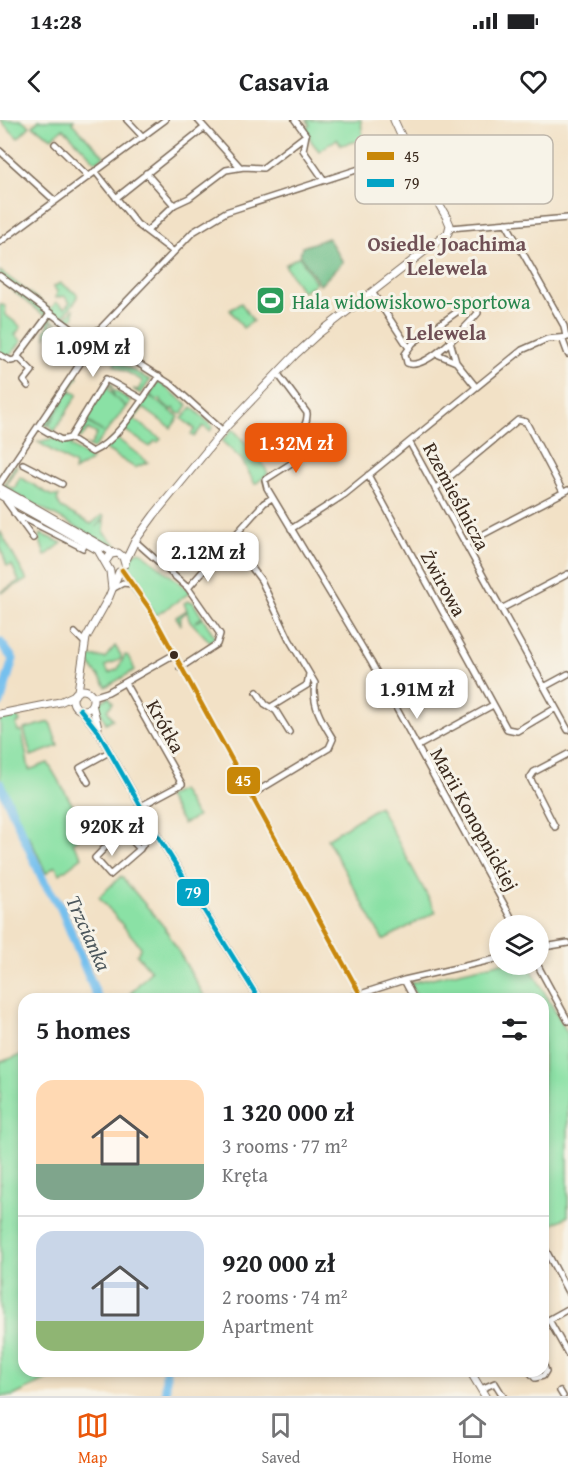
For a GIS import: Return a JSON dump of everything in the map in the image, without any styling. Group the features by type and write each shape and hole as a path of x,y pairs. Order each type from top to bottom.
{"main road":[{"path":"394,120 401,135"},
{"path":"255,993 156,832 99,733 78,707 76,693 82,675 85,643 88,631 135,542 223,431 318,334 445,237 450,228 439,204"},
{"path":"2,491 34,507 85,538 106,561 110,571 112,589"},
{"path":"2,491 116,553 122,568"},
{"path":"106,561 135,542"},
{"path":"110,571 122,568"},
{"path":"82,675 91,698 99,733"},
{"path":"1,714 60,702 76,693 91,698"},
{"path":"60,702 88,708 91,698"},
{"path":"474,1377 483,1393"}],"street":[{"path":"128,120 142,137"},
{"path":"0,242 165,120"},
{"path":"198,120 240,167"},
{"path":"295,120 306,135 303,150 324,180"},
{"path":"116,198 204,128"},
{"path":"147,231 174,205 189,198 226,170 240,167 263,168 306,135"},
{"path":"55,144 88,176"},
{"path":"0,151 55,201"},
{"path":"33,538 14,513 2,491 39,427 102,328 193,232 226,212 355,170"},
{"path":"95,171 116,198 147,231 174,252"},
{"path":"146,173 174,205"},
{"path":"450,228 568,218"},
{"path":"506,223 564,326 568,354"},
{"path":"0,276 82,334 95,338 159,376 223,431"},
{"path":"372,292 409,348"},
{"path":"475,303 477,313 437,354 411,365 405,359 409,348 466,304 475,303"},
{"path":"0,356 13,361 18,357 50,313"},
{"name":"Rzemieślnicza","path":"565,337 547,339 522,350 410,443 568,730"},
{"path":"450,341 456,362 477,387"},
{"path":"437,354 456,362"},
{"path":"18,357 21,363 32,371 24,382 28,386"},
{"name":"Marii Konopnickiej","path":"278,374 307,413 308,420 301,436 304,451 301,457 267,480 272,498 347,620 510,915"},
{"path":"39,427 61,440 70,438 92,452 100,449 114,435 159,376"},
{"path":"70,438 106,380 142,399"},
{"path":"435,489 518,420 526,422 565,491 465,544"},
{"path":"291,529 344,495 410,443"},
{"path":"23,464 62,484"},
{"name":"Żwirowa","path":"368,475 507,729 511,731 556,708"},
{"path":"188,588 272,498"},
{"path":"14,513 83,548 85,538"},
{"path":"231,540 255,570 289,639 315,683 313,694"},
{"path":"135,542 188,588 218,630 220,640 180,668"},
{"path":"122,568 149,608 359,993"},
{"path":"501,609 568,574"},
{"path":"112,589 123,583 132,584"},
{"path":"85,643 77,634 88,631"},
{"path":"91,698 102,696 173,655"},
{"path":"251,795 332,744 333,739 317,711 313,694 307,685 309,672"},
{"path":"544,687 568,674"},
{"name":"Krótka","path":"125,683 182,784 141,806"},
{"path":"271,707 307,685"},
{"path":"257,692 289,732"},
{"path":"418,746 493,705"},
{"path":"88,782 80,768 109,752"},
{"path":"555,827 530,778 534,772 568,754"},
{"path":"140,849 118,826 141,806"},
{"path":"122,830 95,858 110,874 156,832"},
{"path":"549,947 568,944"},
{"path":"363,993 404,980 489,961"},
{"path":"543,975 568,1021"},
{"path":"404,980 411,993"},
{"path":"549,1256 568,1292"},
{"path":"568,1309 549,1320 566,1346 568,1354"},
{"path":"483,1393 495,1383 503,1396"}],"green space":[{"path":"0,120 22,120 30,126 18,138"},
{"path":"39,120 74,120 72,123 104,156 96,162 63,128 52,138 33,126"},
{"path":"307,120 361,120 362,135 355,135 355,142 341,145 337,139 319,151 311,141 307,128 310,125"},
{"path":"328,238 343,262 320,285 300,255 302,247"},
{"path":"299,256 316,283 302,292 285,265"},
{"path":"0,271 51,309 56,302 65,308 70,302 64,296 56,298 57,291 53,287 60,283 77,294 77,299 62,318 64,319 74,309 74,317 68,322 81,331 55,315 51,319 60,326 50,320 52,327 46,337 45,331 49,325 46,321 49,319 0,281"},
{"path":"241,303 253,321 243,328 230,310"},
{"path":"0,304 5,306 6,315 21,327 15,335 22,341 8,358 0,354"},
{"path":"116,361 150,380 141,394 133,389 138,390 143,381 114,365"},
{"path":"75,375 78,377 69,391 78,394 54,432 49,425 63,401 46,427 44,424"},
{"path":"108,383 109,390 115,398 112,389 131,401 127,407 116,398 126,407 93,449 87,445 91,445 97,434 88,429 81,438 78,436 87,422 103,432 83,418"},
{"path":"157,383 188,405 182,414 177,413 174,408 172,410 161,402 161,399 157,400 150,395"},
{"path":"149,396 179,417 171,428 143,408 135,418 132,415"},
{"path":"192,407 213,427 210,431 203,426 194,437 191,434 195,429 182,419"},
{"path":"131,417 161,439 158,442 155,441 150,447 122,428"},
{"path":"233,429 262,462 268,474 255,484 242,460 222,441"},
{"path":"115,437 148,462 135,468 104,448"},
{"path":"55,438 63,442 70,441 73,443 71,446 92,460 74,471 75,465 38,442"},
{"path":"15,465 17,466 6,485 14,489 20,477 52,496 59,496 57,500 61,508 91,524 102,515 104,517 96,527 104,520 104,533 118,546 116,549 3,487"},
{"path":"0,531 27,580 0,593 19,581 12,565 7,566 0,546"},
{"path":"41,534 62,543 45,556 39,537"},
{"path":"140,551 191,592 155,616 129,571 132,556"},
{"path":"193,602 202,617 195,622 203,618 215,637 210,642 189,620 187,611 180,618 181,625 176,617 187,610 184,603"},
{"path":"115,646 121,659 105,666 109,673 118,669 125,655 128,656 135,670 106,687 91,665 88,656 105,658"},
{"path":"109,697 113,703 107,710 113,719 106,723 97,704"},
{"path":"13,716 20,722 16,724 18,731 22,731 29,770 48,763 88,831 73,843 82,857 60,874 55,866 46,873 29,836 25,839 0,783 0,719"},
{"path":"50,722 58,746 31,756 24,729"},
{"path":"181,790 197,817 183,824 167,797"},
{"path":"379,806 436,912 383,940 327,839"},
{"path":"121,876 165,928 203,993 131,993 151,971 137,955 141,947 99,897"},
{"path":"489,965 489,975 535,975 545,993 415,993 410,983"},
{"path":"549,1000 568,1034 568,1216 549,1227"},
{"path":"18,1056 18,1377 53,1377 13,1396 0,1396 0,1062"}],"waterway":[{"name":"Trzcianka","path":"0,642 13,659 0,703"},
{"name":"Trzcianka","path":"0,784 44,882 61,908 96,993"},
{"name":"Trzcianka","path":"166,1377 166,1396"}],"transit line":[{"name":"45","path":"122,570 149,608 359,993"},
{"name":"79","path":"80,709 99,733 153,828 255,993"}],"place":[{"name":"Hala widowiskowo-sportowa","path":"271,301"}],"district":[{"name":"Osiedle Joachima Lelewela","path":"447,255"},
{"name":"Lelewela","path":"446,332"}]}
